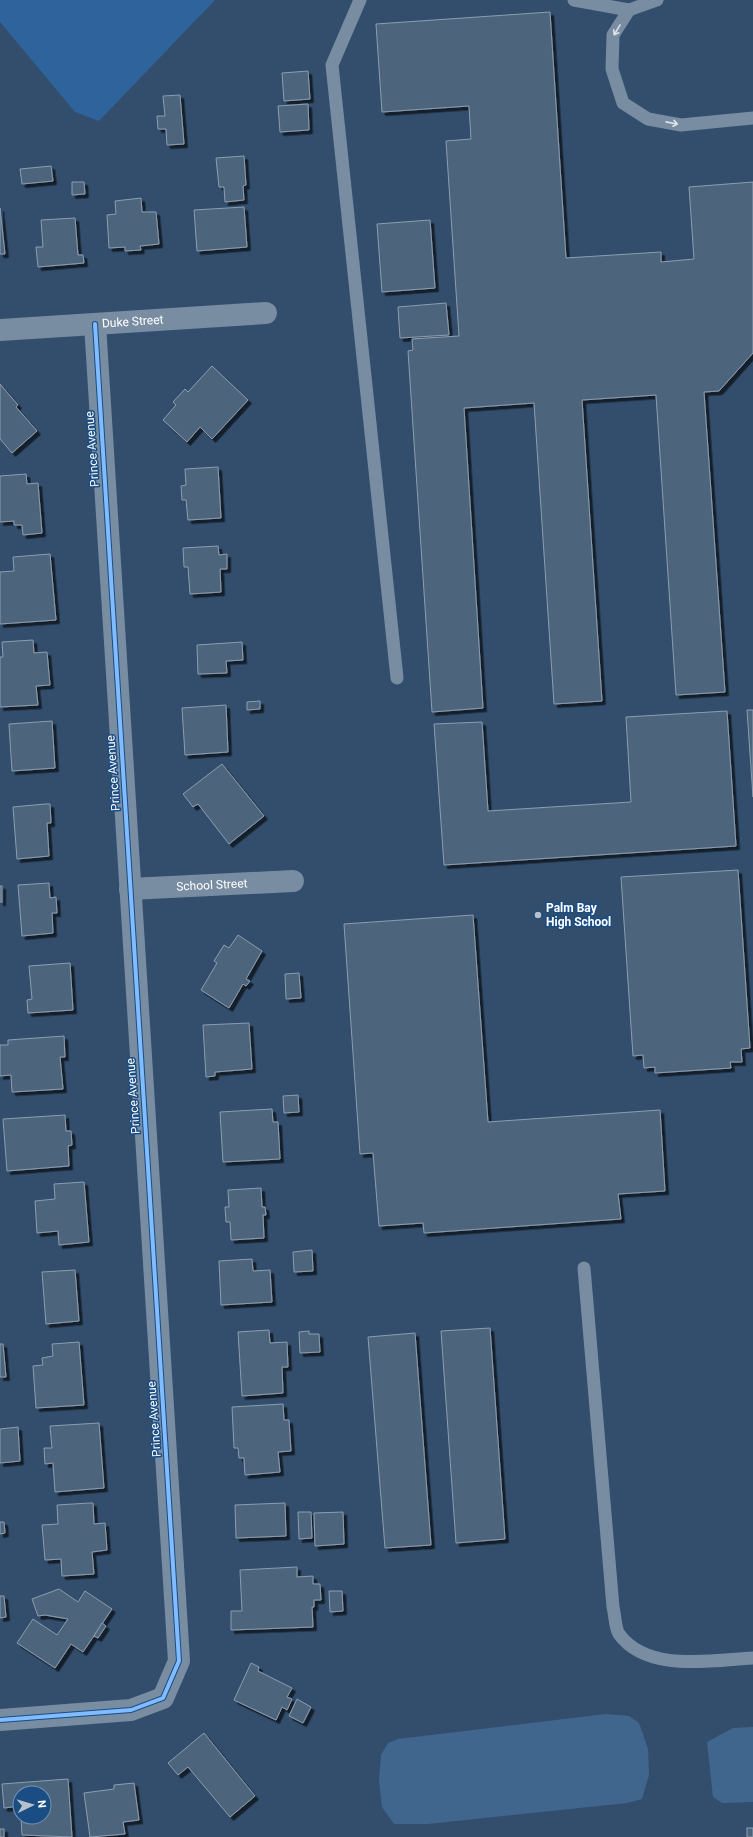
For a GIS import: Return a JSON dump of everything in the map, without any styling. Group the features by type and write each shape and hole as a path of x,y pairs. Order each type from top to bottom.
{"street":[{"name":"Duke Street","path":"0,330 266,313"},
{"name":"Prince Avenue","path":"0,1720 131,1710 163,1698 179,1661 95,324"},
{"name":"School Street","path":"130,889 294,881"}],"lane":[{"path":"360,0 332,65 397,678"},
{"path":"574,0 629,10 657,0"},
{"path":"629,10 613,36 612,69 623,103 648,119 681,125 753,118"},
{"path":"584,1268 613,1607 618,1633 636,1651 673,1662 753,1658"}],"shaded area":[{"path":"0,0 215,0 99,121 75,112 0,22"},
{"path":"606,1714 629,1716 639,1723 648,1749 649,1775 642,1799 627,1803 428,1824 394,1824 382,1807 379,1781 381,1755 388,1743 398,1739"},
{"path":"753,1727 753,1802 722,1803 713,1797 707,1742 733,1728"}],"building":[{"path":"550,12 566,258 661,252 661,262 694,259 689,187 753,182 753,353 719,391 704,392 725,692 676,695 656,395 582,400 602,701 554,704 534,403 464,408 483,708 432,712 408,351 413,350 412,339 459,336 446,141 471,139 469,106 382,112 376,24"},
{"path":"308,71 310,99 284,101 282,73"},
{"path":"180,95 184,144 167,145 166,129 158,129 157,116 165,116 163,96"},
{"path":"308,104 309,130 280,132 278,106"},
{"path":"244,156 246,185 243,186 244,200 225,202 224,187 219,187 216,158"},
{"path":"51,166 53,181 22,184 20,169"},
{"path":"72,182 84,182 85,194 72,195"},
{"path":"141,198 142,212 156,212 159,244 140,246 141,250 125,251 125,247 109,248 107,215 116,214 115,201"},
{"path":"244,207 247,247 197,251 194,210"},
{"path":"0,208 5,254 0,254"},
{"path":"75,218 78,255 83,255 84,263 38,267 36,247 43,247 41,220"},
{"path":"430,220 435,288 382,292 377,224"},
{"path":"446,303 449,335 400,338 398,307"},
{"path":"212,366 248,400 212,439 200,427 187,442 163,420 176,405 173,402 185,389 188,392"},
{"path":"0,384 18,405 16,407 37,431 12,453 0,439"},
{"path":"218,467 221,518 188,520 186,500 182,500 181,486 186,485 185,469"},
{"path":"26,474 27,484 38,483 42,533 23,535 22,525 14,525 14,521 0,522 0,476"},
{"path":"218,546 219,555 227,554 227,569 220,569 221,592 190,594 188,567 184,567 183,548"},
{"path":"50,554 56,620 0,624 0,572 14,571 13,557"},
{"path":"33,640 34,653 47,652 50,685 36,686 38,705 0,707 0,657 3,657 2,642"},
{"path":"242,642 243,660 226,661 227,673 198,674 197,645"},
{"path":"260,701 260,709 247,710 247,702"},
{"path":"226,705 228,752 185,755 182,708"},
{"path":"747,710 753,710 753,797"},
{"path":"727,711 736,846 444,865 434,724 482,722 488,811 631,802 626,717"},
{"path":"52,721 55,768 12,771 9,724"},
{"path":"222,764 264,816 229,844 198,804 193,807 183,794"},
{"path":"50,804 51,823 47,823 49,856 17,859 13,807"},
{"path":"738,870 750,1048 741,1049 742,1062 730,1062 731,1068 655,1073 655,1067 644,1068 643,1055 633,1056 621,877"},
{"path":"49,883 50,898 56,897 57,913 52,913 53,933 22,936 18,885"},
{"path":"0,886 2,886 2,902 0,902"},
{"path":"473,915 488,1122 660,1110 665,1191 618,1194 621,1219 424,1233 423,1223 379,1226 373,1153 360,1154 344,924"},
{"path":"238,935 262,951 246,979 250,981 246,986 243,984 229,1008 201,990 217,963 214,961 224,945 229,948"},
{"path":"70,963 73,1010 28,1013 27,1000 32,999 29,966"},
{"path":"299,973 301,998 286,999 285,974"},
{"path":"249,1023 252,1069 215,1072 215,1076 206,1077 203,1025"},
{"path":"64,1036 65,1057 60,1057 63,1089 12,1092 11,1075 0,1076 0,1045 8,1045 8,1040"},
{"path":"298,1095 299,1112 284,1113 283,1096"},
{"path":"272,1109 273,1122 278,1122 280,1159 223,1162 220,1112"},
{"path":"65,1115 66,1131 71,1131 72,1145 68,1146 69,1166 7,1171 3,1119"},
{"path":"84,1182 89,1242 59,1245 58,1231 37,1233 35,1201 55,1199 54,1184"},
{"path":"261,1188 262,1207 265,1207 266,1215 263,1215 264,1238 231,1240 230,1222 226,1222 225,1207 229,1207 228,1190"},
{"path":"312,1250 313,1271 294,1272 293,1252"},
{"path":"252,1259 253,1271 270,1270 272,1302 221,1305 219,1261"},
{"path":"75,1270 79,1321 46,1324 42,1272"},
{"path":"490,1328 505,1539 456,1543 441,1331"},
{"path":"269,1330 270,1343 287,1342 288,1367 282,1367 283,1393 242,1396 238,1332"},
{"path":"309,1331 309,1334 319,1334 320,1352 300,1353 299,1332"},
{"path":"415,1333 431,1545 385,1548 368,1337"},
{"path":"79,1342 84,1405 36,1408 33,1366 43,1365 42,1358 53,1356 52,1344"},
{"path":"0,1344 3,1344 6,1377 0,1377"},
{"path":"283,1404 284,1420 289,1420 291,1451 278,1452 280,1472 245,1475 244,1458 239,1458 238,1448 234,1448 232,1407"},
{"path":"99,1423 104,1488 55,1492 53,1463 45,1464 44,1448 52,1448 50,1426"},
{"path":"18,1427 20,1461 0,1463 0,1429"},
{"path":"93,1503 94,1524 105,1523 107,1550 92,1552 94,1574 62,1576 61,1559 45,1560 42,1525 58,1524 57,1505"},
{"path":"285,1503 286,1536 236,1538 235,1505"},
{"path":"298,1512 311,1512 312,1538 299,1539"},
{"path":"343,1512 344,1544 315,1546 314,1513"},
{"path":"0,1522 4,1522 5,1533 0,1534"},
{"path":"297,1567 297,1577 313,1576 313,1584 320,1584 321,1600 314,1600 314,1607 312,1607 313,1627 231,1630 231,1611 242,1611 240,1570"},
{"path":"59,1589 78,1602 85,1591 112,1609 83,1652 71,1644 55,1668 17,1643 33,1619 57,1635 68,1619 45,1615 38,1616 32,1599"},
{"path":"329,1591 342,1591 343,1611 330,1612"},
{"path":"0,1596 4,1596 6,1617 0,1618"},
{"path":"102,1623 106,1626 98,1638 94,1636"},
{"path":"251,1663 259,1667 258,1671 292,1688 287,1697 292,1699 287,1710 282,1707 276,1720 234,1700"},
{"path":"297,1699 311,1707 303,1723 289,1716"},
{"path":"204,1733 255,1796 230,1817 188,1767 178,1775 168,1763"},
{"path":"68,1779 72,1837 22,1835 21,1825 52,1825 52,1785 12,1785 12,1807 4,1808 2,1784"},
{"path":"134,1783 139,1820 123,1822 125,1834 90,1837 84,1793 114,1789 114,1785"},
{"path":"747,1828 753,1828 753,1837 747,1837"},
{"path":"0,1829 4,1829 4,1837 0,1837"}],"cycle path":[{"path":"0,1720 131,1710 163,1698 179,1661 95,324"}],"place":[{"name":"Palm Bay High School","path":"538,915"}]}
